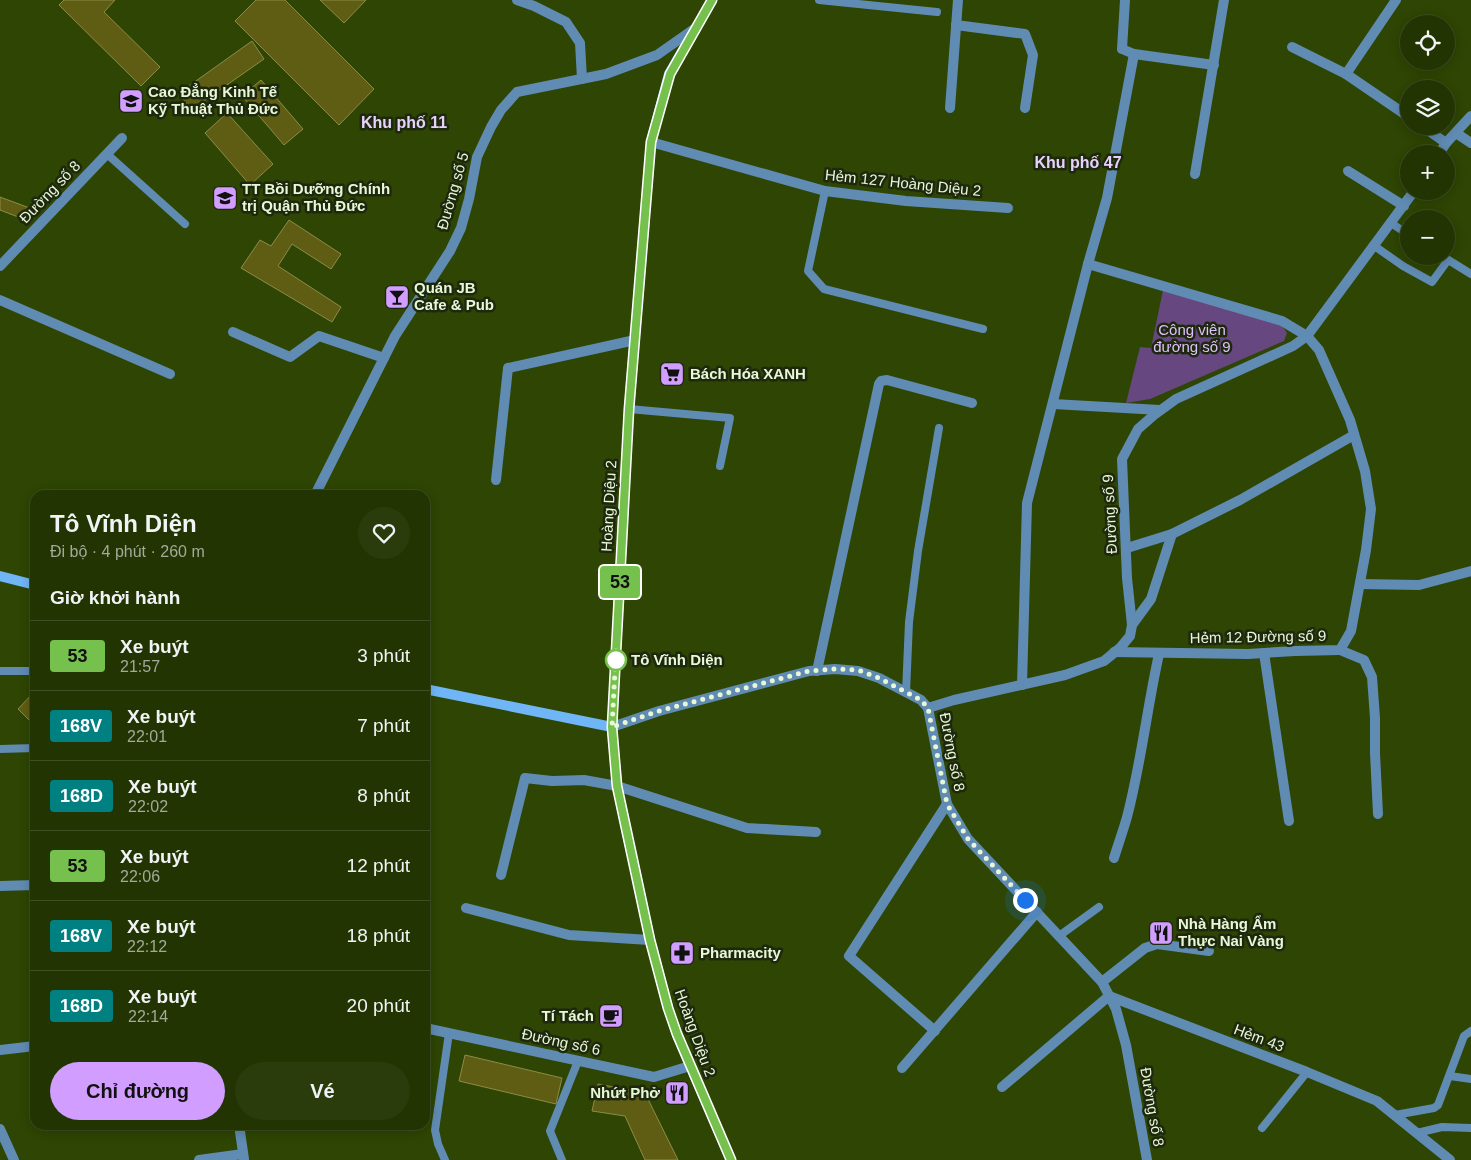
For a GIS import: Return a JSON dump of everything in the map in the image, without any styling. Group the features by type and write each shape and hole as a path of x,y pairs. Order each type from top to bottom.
{"street":[{"path":"517,0 566,22 580,43 582,79"},
{"name":"Hoàng Diệu 2","path":"712,0 694,28 670,74 651,142 629,409 612,727 617,786 650,940 668,1008 690,1066 731,1160"},
{"path":"950,108 958,0"},
{"path":"1125,0 1122,49 1134,54 1214,65"},
{"path":"1195,174 1224,0"},
{"path":"1346,74 1396,0"},
{"path":"956,25 1025,34 1033,54 1024,108"},
{"name":"Đường số 5","path":"318,490 395,336 450,251 469,199 477,157 491,126 501,110 517,92 606,74 657,55 694,28"},
{"path":"1292,46 1346,74 1400,111"},
{"path":"1022,685 1027,503 1088,264 1107,198 1134,54"},
{"path":"1435,135 1446,143 1471,116"},
{"path":"1456,133 1471,143"},
{"name":"Đường số 8","path":"0,266 122,138"},
{"name":"Hẻm 127 Hoàng Diệu 2","path":"651,142 825,191 906,201 1008,208"},
{"path":"1348,171 1404,206"},
{"name":"Đường số 9","path":"1132,625 1129,604 1122,459 1138,429 1160,410 1176,400 1293,346 1307,336 1408,200"},
{"path":"1088,264 1282,321 1307,336"},
{"path":"0,300 170,374"},
{"path":"233,332 290,357 319,336 384,358"},
{"name":"Hẻm 12 Đường số 9","path":"1114,652 1159,654 1340,650 1351,631 1371,509 1365,471 1350,420 1318,350 1307,336"},
{"path":"496,480 508,368 635,340"},
{"path":"817,671 879,384 881,381 887,380 972,403"},
{"path":"1053,404 1160,410"},
{"path":"1127,548 1172,534 1240,500 1354,435"},
{"path":"928,708 1065,675 1104,661 1130,636 1132,625 1152,599 1172,534"},
{"path":"1360,584 1419,585 1471,571"},
{"path":"0,576 30,584"},
{"path":"1340,650 1364,660 1372,677 1378,814"},
{"path":"1264,653 1289,821"},
{"path":"1114,858 1135,780 1159,654"},
{"name":"Đường số 8","path":"612,727 659,711 809,671 858,670 879,678 921,700 928,708 947,804 968,839 1102,982 1116,1010 1126,1045 1147,1160"},
{"path":"430,690 612,727"},
{"path":"502,875 525,778 552,781 584,780 617,786 747,828 816,832"},
{"path":"935,1032 849,956 947,804"},
{"path":"0,886 30,885"},
{"path":"466,908 569,935 650,940"},
{"path":"902,1068 1037,912"},
{"path":"1102,982 1145,948 1157,944 1209,951"},
{"path":"1002,1087 1109,996"},
{"name":"Hẻm 43","path":"1109,996 1307,1072 1377,1102 1450,1160"},
{"name":"Đường số 6","path":"430,1029 654,1077 690,1066"},
{"path":"0,1050 30,1047"},
{"path":"0,1129 14,1160"},
{"path":"199,1160 243,1157 239,1130"}],"lane":[{"path":"819,0 937,12"},
{"path":"107,154 185,224"},
{"path":"825,191 808,271 824,289 983,329"},
{"path":"1391,223 1400,229"},
{"path":"1373,245 1400,264"},
{"path":"1455,264 1471,274"},
{"path":"1402,265 1432,282 1441,265"},
{"path":"629,409 730,418 720,466"},
{"path":"906,692 909,622 918,551 939,428"},
{"path":"0,671 30,671"},
{"path":"0,749 30,748"},
{"path":"1059,936 1099,907"},
{"path":"1395,1115 1436,1107 1450,1076 1464,1036 1471,1031"},
{"path":"445,1160 438,1144 435,1130 448,1033"},
{"path":"562,1160 550,1132 578,1061"},
{"path":"1262,1128 1307,1072"},
{"path":"1450,1076 1471,1079"},
{"path":"1417,1133 1442,1127 1471,1128"}],"green space":[{"name":"Công viên đường số 9","path":"1163,290 1280,323 1287,333 1284,341 1150,399 1126,403 1140,347 1151,348"}],"building":[{"path":"64,0 115,0 104,12 160,67 141,86 59,5"},
{"path":"256,0 285,0 374,89 339,125 235,21"},
{"path":"320,0 366,0 344,23"},
{"path":"252,41 264,59 191,110 179,93"},
{"path":"261,80 303,129 284,145 242,96"},
{"path":"227,113 273,164 250,185 205,133"},
{"path":"0,197 35,210 31,222 0,210"},
{"path":"289,220 341,254 331,269 292,244 278,266 341,307 332,322 241,268 260,240 271,246"},
{"path":"30,696 30,721 18,709"},
{"path":"465,1055 562,1078 556,1104 459,1081"},
{"path":"598,1084 645,1093 678,1160 645,1160 625,1116 592,1111"}],"bus line":[{"name":"53","path":"712,0 694,28 670,74 651,142 629,409 612,727 617,786 650,940 668,1008 677,1034 731,1160"}],"place":[{"name":"Cao Đẳng Kinh Tế Kỹ Thuật Thủ Đức","path":"131,101"},
{"name":"TT Bồi Dưỡng Chính trị Quận Thủ Đức","path":"225,198"},
{"name":"Quán JB Cafe & Pub","path":"397,297"},
{"name":"Bách Hóa XANH","path":"672,374"},
{"name":"Tô Vĩnh Diện","path":"616,660"},
{"name":"Nhà Hàng Ẩm Thực Nai Vàng","path":"1161,933"},
{"name":"Pharmacity","path":"682,953"},
{"name":"Tí Tách","path":"611,1016"},
{"name":"Nhứt Phở","path":"677,1093"}],"district":[{"name":"Khu phố 11","path":"404,122"},
{"name":"Khu phố 47","path":"1078,162"}],"route":[{"path":"616,660 616,651 612,727 659,711 809,671 858,670 879,678 921,700 928,708 947,804 968,839 1025,900"}]}
